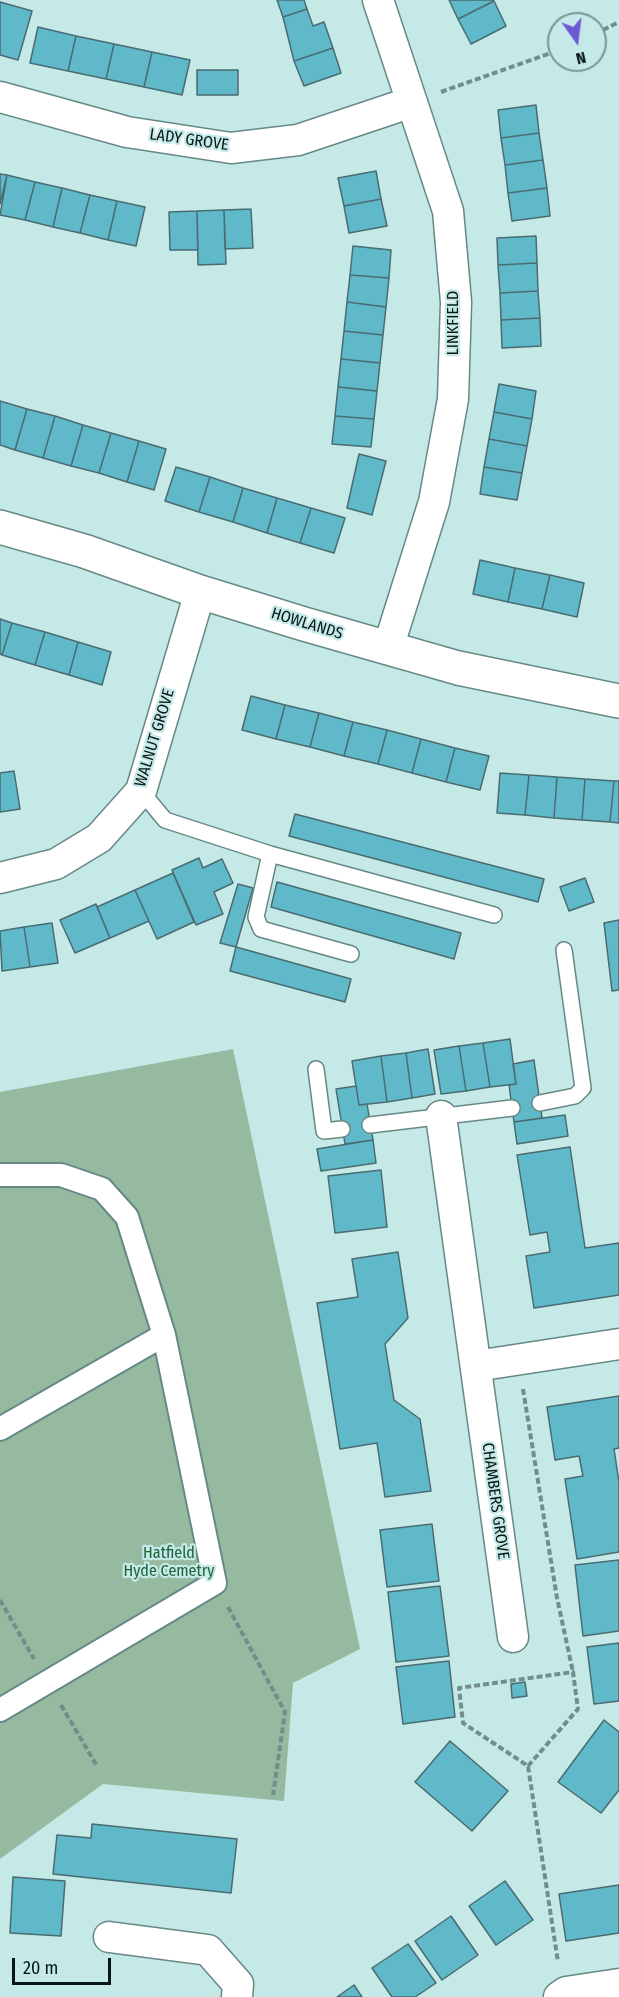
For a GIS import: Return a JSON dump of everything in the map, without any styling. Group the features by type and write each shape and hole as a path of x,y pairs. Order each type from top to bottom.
{"street":[{"name":"LINKFIELD","path":"378,0 448,211 456,302 453,399 434,502 388,648"},
{"name":"LADY GROVE","path":"0,96 127,132 231,148 298,140 412,102"},
{"name":"HOWLANDS","path":"0,527 84,551 200,592 458,668 619,701"},
{"name":"WALNUT GROVE","path":"0,878 56,864 99,838 141,791 200,592"},
{"name":"CHAMBERS GROVE","path":"441,1116 513,1637"},
{"path":"0,1175 61,1175 102,1189 127,1217 164,1335 215,1583 0,1710"},
{"path":"0,1429 164,1335"},
{"path":"476,1366 619,1344"},
{"path":"109,1937 208,1950 238,1984 237,1997"},
{"path":"559,1997 566,1992 619,1984"}],"lane":[{"path":"141,791 165,820 270,854 494,915"},
{"path":"270,854 256,917 261,929 351,954"},
{"path":"540,1103 575,1096 583,1088 564,950"},
{"path":"316,1069 324,1131 342,1129"},
{"path":"370,1125 512,1108"}],"path":[{"path":"412,102 547,54"},
{"path":"521,1382 578,1709 528,1766"},
{"path":"215,1583 285,1712 273,1795"},
{"path":"558,1964 528,1766 464,1723 459,1688 573,1672"}],"green space":[{"name":"Hatfield Hyde Cemetry","path":"233,1049 360,1649 293,1683 284,1801 103,1784 0,1859 0,1092"}],"building":[{"path":"277,0 304,0 307,9 283,17"},
{"path":"449,0 493,0 494,1 458,19"},
{"path":"494,1 506,26 471,44 458,19"},
{"path":"0,2 32,11 18,60 0,55"},
{"path":"307,9 313,26 324,22 333,48 294,61 283,17"},
{"path":"38,27 76,36 68,71 30,63"},
{"path":"76,36 114,44 106,79 68,71"},
{"path":"114,44 152,52 144,87 106,79"},
{"path":"333,48 341,73 304,86 294,61"},
{"path":"152,52 190,60 182,95 144,87"},
{"path":"197,70 238,70 238,95 197,95"},
{"path":"536,105 539,133 501,138 498,110"},
{"path":"539,133 543,160 505,165 501,138"},
{"path":"543,160 547,188 508,193 505,165"},
{"path":"376,171 381,199 344,206 338,178"},
{"path":"0,174 7,175 0,204"},
{"path":"7,175 35,182 25,220 0,215"},
{"path":"35,182 62,188 53,227 25,220"},
{"path":"62,188 90,195 80,233 53,227"},
{"path":"547,188 550,216 512,221 508,193"},
{"path":"90,195 117,201 108,240 80,233"},
{"path":"381,199 387,226 349,233 344,206"},
{"path":"117,201 145,207 136,246 108,240"},
{"path":"251,209 253,248 225,249 224,210"},
{"path":"224,210 226,264 198,265 197,211"},
{"path":"197,211 198,250 170,250 169,212"},
{"path":"536,236 537,263 498,265 497,238"},
{"path":"353,246 391,250 389,278 350,275"},
{"path":"537,263 538,291 500,293 498,265"},
{"path":"350,275 389,278 386,307 347,302"},
{"path":"538,291 540,318 501,320 500,293"},
{"path":"347,302 386,307 383,335 344,331"},
{"path":"540,318 541,346 502,348 501,320"},
{"path":"344,331 383,335 380,363 341,359"},
{"path":"341,359 380,363 377,391 338,387"},
{"path":"499,384 536,391 532,419 494,412"},
{"path":"338,387 377,391 374,419 335,416"},
{"path":"0,401 27,409 15,450 0,445"},
{"path":"27,409 55,416 43,458 15,450"},
{"path":"494,412 532,419 527,446 489,439"},
{"path":"55,416 83,425 71,466 43,458"},
{"path":"335,416 374,419 371,447 332,444"},
{"path":"83,425 111,433 99,473 71,466"},
{"path":"111,433 139,441 127,482 99,473"},
{"path":"489,439 527,446 522,473 484,467"},
{"path":"139,441 166,449 154,490 127,482"},
{"path":"359,454 386,461 372,515 347,508"},
{"path":"176,467 210,477 199,512 165,501"},
{"path":"484,467 522,473 517,500 480,494"},
{"path":"210,477 243,488 233,522 199,512"},
{"path":"243,488 277,498 267,533 233,522"},
{"path":"277,498 311,508 300,543 267,533"},
{"path":"311,508 345,518 334,553 300,543"},
{"path":"480,560 515,568 508,602 473,594"},
{"path":"515,568 550,575 542,609 508,602"},
{"path":"550,575 584,583 577,617 542,609"},
{"path":"0,619 12,623 2,655 0,654"},
{"path":"12,623 45,632 35,665 2,655"},
{"path":"45,632 78,642 69,675 35,665"},
{"path":"78,642 111,652 102,685 69,675"},
{"path":"251,696 285,705 276,739 242,730"},
{"path":"285,705 319,713 310,747 276,739"},
{"path":"319,713 353,722 344,756 310,747"},
{"path":"353,722 387,730 378,764 344,756"},
{"path":"387,730 421,739 412,773 378,764"},
{"path":"421,739 455,748 446,782 412,773"},
{"path":"455,748 489,756 480,790 446,782"},
{"path":"14,771 20,809 0,812 0,773"},
{"path":"500,773 529,775 525,815 497,813"},
{"path":"529,775 557,777 554,818 525,815"},
{"path":"557,777 585,779 582,820 554,818"},
{"path":"585,779 614,781 610,822 582,820"},
{"path":"614,781 619,781 619,823 610,822"},
{"path":"295,814 544,879 538,902 289,836"},
{"path":"199,858 203,868 222,859 233,883 214,892 223,914 196,925 172,870"},
{"path":"173,873 194,922 157,939 135,890"},
{"path":"585,878 594,902 569,911 560,887"},
{"path":"277,882 461,933 454,959 271,907"},
{"path":"238,884 253,888 236,947 220,943"},
{"path":"135,890 149,921 110,938 97,907"},
{"path":"96,904 110,938 75,953 60,920"},
{"path":"619,920 619,990 612,991 604,923"},
{"path":"52,923 58,963 30,967 24,927"},
{"path":"24,927 30,967 2,971 0,931"},
{"path":"236,947 351,979 345,1002 230,971"},
{"path":"510,1039 516,1084 490,1087 483,1043"},
{"path":"483,1043 490,1087 466,1091 459,1046"},
{"path":"459,1046 466,1091 441,1094 434,1050"},
{"path":"428,1049 435,1094 412,1098 406,1053"},
{"path":"406,1053 412,1098 387,1102 381,1056"},
{"path":"381,1056 387,1102 359,1105 352,1061"},
{"path":"534,1060 542,1118 514,1122 509,1085 516,1084 513,1064"},
{"path":"356,1086 359,1105 367,1104 373,1140 345,1144 336,1089"},
{"path":"565,1115 568,1136 517,1144 514,1122"},
{"path":"373,1140 376,1163 321,1171 317,1149"},
{"path":"570,1147 585,1248 619,1243 619,1295 534,1308 526,1256 550,1252 547,1232 530,1235 517,1155"},
{"path":"381,1170 387,1227 335,1233 328,1176"},
{"path":"398,1252 408,1318 385,1344 394,1400 420,1419 431,1491 385,1497 377,1443 340,1449 317,1303 358,1297 352,1259"},
{"path":"619,1396 619,1448 614,1449 619,1482 619,1552 577,1559 565,1479 583,1476 579,1456 555,1460 547,1407"},
{"path":"432,1524 439,1581 387,1587 380,1530"},
{"path":"619,1560 619,1631 583,1636 575,1565"},
{"path":"440,1586 449,1656 396,1662 388,1592"},
{"path":"619,1643 619,1701 594,1704 587,1647"},
{"path":"449,1661 455,1717 403,1724 396,1667"},
{"path":"525,1682 527,1696 512,1698 511,1684"},
{"path":"604,1720 619,1732 619,1790 601,1813 558,1782"},
{"path":"450,1741 508,1791 472,1831 415,1782"},
{"path":"92,1824 237,1839 231,1893 53,1874 57,1835 91,1838"},
{"path":"13,1877 65,1881 61,1936 10,1933"},
{"path":"505,1881 533,1920 496,1945 469,1906"},
{"path":"619,1885 619,1933 566,1941 559,1894"},
{"path":"451,1916 478,1955 442,1980 415,1941"},
{"path":"408,1944 436,1983 415,1997 392,1997 372,1968"},
{"path":"354,1985 362,1997 337,1997"}]}
